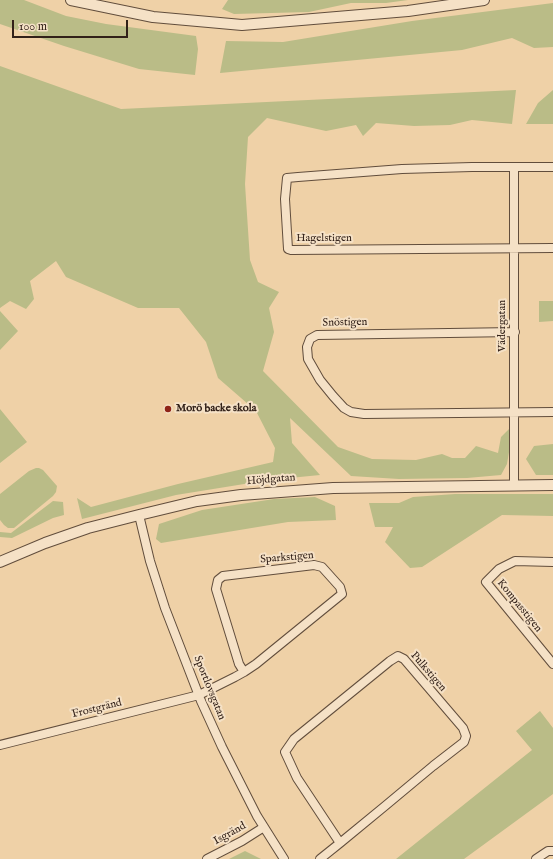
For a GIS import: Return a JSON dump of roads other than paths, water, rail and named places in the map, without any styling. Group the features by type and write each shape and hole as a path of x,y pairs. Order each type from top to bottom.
{"street":[{"path":"71,0 153,17 242,25 408,11 484,0"},
{"path":"514,167 553,167"},
{"name":"Vädergatan","path":"514,167 514,485"},
{"name":"Hagelstigen","path":"513,249 291,250 288,249 284,199 287,178 402,169 514,167"},
{"path":"513,249 553,248"},
{"name":"Snöstigen","path":"515,332 317,335 310,339 307,347 308,359 320,380 344,408 352,412 364,414 553,412"},
{"name":"Höjdgatan","path":"0,562 45,543 74,533 197,501 288,490 553,485"},
{"name":"Sportlovsgatan","path":"139,515 150,561 165,608 199,695 222,747 264,827 284,859"},
{"name":"Kompasstigen","path":"553,562 515,561 499,570 486,582 553,664"},
{"name":"Sparkstigen","path":"199,695 244,672 256,664 342,594 340,587 322,567 314,565 223,576 218,580 216,589 239,664 244,672"},
{"name":"Pulkstigen","path":"320,859 340,843 433,766 464,742 466,736 462,728 404,659 398,656 390,660 294,739 285,752 297,778 340,843"},
{"name":"Frostgränd","path":"0,745 199,695"},
{"name":"Isgränd","path":"207,859 242,841 264,827"},
{"path":"536,859 548,851 553,851"}],"place":[{"name":"Morö backe skola","path":"168,409"}]}
